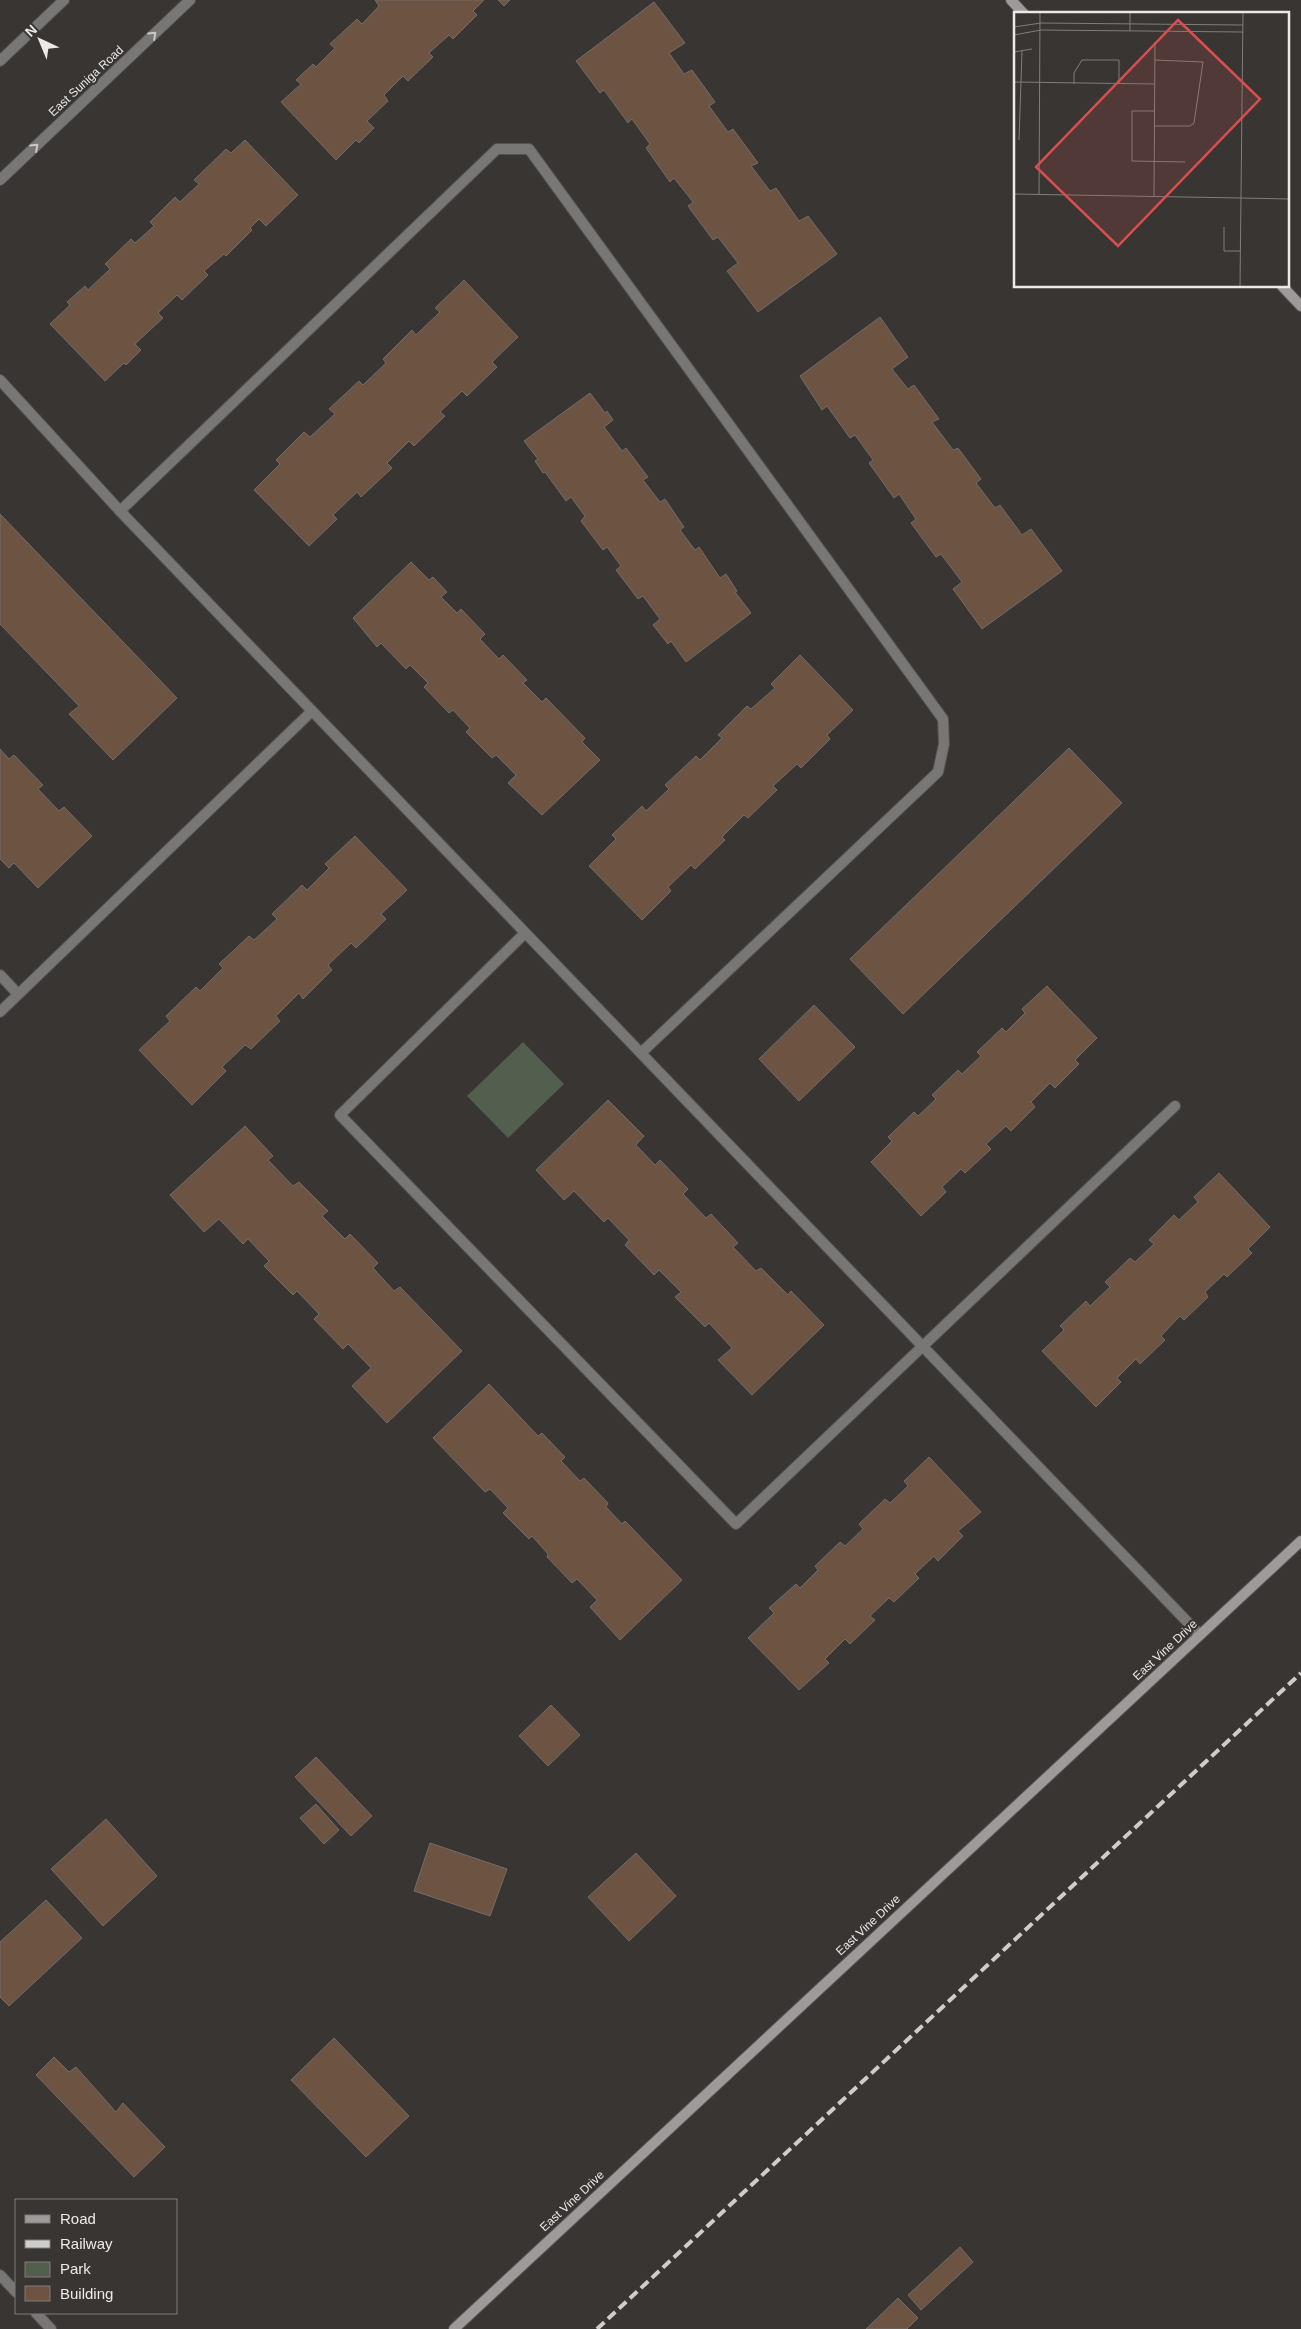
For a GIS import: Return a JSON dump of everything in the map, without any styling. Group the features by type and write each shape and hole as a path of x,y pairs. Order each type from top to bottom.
{"main road":[{"path":"1011,0 1022,12"},
{"path":"1284,288 1301,306"},
{"name":"East Vine Drive","path":"454,2329 1301,1541"}],"street":[{"path":"0,61 64,0"},
{"name":"East Suniga Road","path":"0,180 190,0"},
{"path":"120,511 497,149 529,149 943,719 944,744 938,772 641,1053"},
{"path":"0,380 120,511 1200,1635"},
{"path":"0,1012 312,711"},
{"path":"525,933 340,1115 736,1524 921,1345 1175,1106"},
{"path":"0,975 18,994"},
{"path":"0,2275 15,2291"},
{"path":"37,2314 51,2329"}],"green space":[{"path":"523,1042 564,1084 508,1138 467,1096"}],"building":[{"path":"375,0 484,0 473,11 477,15 453,39 449,35 429,53 433,57 408,81 403,76 384,95 388,101 367,121 374,128 359,143 356,140 336,160 281,102 301,84 296,80 313,64 316,67 335,48 330,44 357,19 362,24 379,6"},
{"path":"498,0 510,0 504,6"},
{"path":"654,2 685,43 669,53 684,74 692,70 715,102 709,106 728,132 733,129 758,163 751,166 770,191 776,188 799,221 808,216 837,254 758,312 727,271 738,263 718,237 713,240 688,206 693,202 674,178 670,182 646,148 650,144 632,119 628,123 604,90 600,93 576,61"},
{"path":"245,140 298,195 266,226 259,219 250,228 252,230 226,256 224,254 204,271 208,275 182,300 177,295 158,313 163,318 135,344 141,350 126,365 124,363 105,381 50,324 70,305 67,302 85,286 88,290 110,269 105,264 131,239 135,243 154,226 150,222 175,197 180,202 199,184 194,180 226,149 231,153"},
{"path":"464,280 518,337 492,362 497,367 467,396 462,391 440,412 445,416 414,446 409,441 387,463 392,468 361,497 357,492 333,515 337,519 309,546 254,490 280,464 276,460 304,432 310,437 335,414 329,409 359,381 363,385 386,363 383,359 412,330 416,335 440,312 435,308"},
{"path":"880,317 908,357 892,369 908,389 914,385 939,419 932,422 953,450 958,448 981,479 976,483 995,508 1000,505 1022,535 1031,529 1062,571 982,629 953,589 962,582 941,554 936,557 911,523 916,519 899,494 894,498 869,463 873,460 855,435 850,438 827,406 822,410 800,376"},
{"path":"590,393 605,413 607,411 613,420 604,427 622,451 626,448 648,477 643,480 660,502 665,499 684,527 680,530 695,550 699,547 720,578 726,574 737,591 735,592 751,613 686,662 671,641 668,644 653,625 660,619 643,596 638,599 616,570 621,566 607,547 603,550 581,521 585,516 571,497 566,501 545,472 543,473 535,461 538,459 524,441"},
{"path":"0,514 177,698 113,760 69,714 79,706 0,624"},
{"path":"411,562 429,580 433,577 447,592 441,597 457,613 461,609 485,634 480,639 499,659 503,655 527,680 523,683 542,702 546,698 585,738 582,742 600,760 542,815 508,783 516,775 496,755 492,758 466,732 470,728 453,710 449,713 424,687 428,683 410,665 406,669 381,643 377,647 353,618"},
{"path":"800,655 853,710 827,735 830,739 801,768 797,764 773,786 777,790 748,818 744,815 722,837 725,840 695,869 691,865 668,887 671,891 642,920 589,866 616,839 612,835 642,806 646,811 669,789 665,785 696,756 700,760 722,738 718,735 747,706 751,709 775,688 771,684"},
{"path":"1069,748 1122,803 903,1014 850,959"},
{"path":"0,749 9,759 14,755 43,785 38,789 59,811 64,807 92,836 38,888 14,863 9,868 0,859"},
{"path":"355,836 407,890 381,914 386,919 356,948 351,943 328,965 332,970 303,999 299,993 276,1016 280,1021 251,1049 245,1045 222,1067 226,1071 192,1105 139,1050 170,1021 166,1016 196,987 200,991 223,968 219,964 249,936 254,940 277,919 272,914 302,885 307,890 329,868 325,864"},
{"path":"1047,986 1097,1038 1075,1060 1079,1064 1055,1088 1050,1083 1031,1102 1035,1107 1011,1131 1006,1126 986,1144 991,1149 965,1173 961,1169 942,1187 946,1192 921,1216 871,1162 892,1141 888,1137 914,1112 918,1116 936,1099 932,1095 958,1070 962,1074 981,1056 977,1052 1002,1028 1006,1032 1025,1013 1022,1009"},
{"path":"814,1005 855,1047 799,1101 759,1059"},
{"path":"608,1100 644,1136 636,1145 655,1165 660,1160 688,1189 683,1194 706,1218 711,1214 738,1243 733,1247 756,1271 761,1268 788,1295 791,1291 824,1325 752,1395 718,1360 732,1348 709,1323 705,1327 675,1297 681,1292 659,1270 654,1275 625,1245 629,1240 608,1218 604,1222 574,1191 564,1200 536,1170"},
{"path":"245,1126 273,1156 268,1160 293,1186 299,1182 328,1211 322,1216 345,1239 350,1234 378,1263 373,1268 394,1291 400,1287 462,1351 387,1423 352,1386 371,1368 348,1344 343,1349 314,1319 319,1314 297,1291 293,1295 264,1266 269,1261 248,1239 243,1244 219,1219 204,1232 170,1195"},
{"path":"1219,1173 1270,1227 1248,1249 1252,1253 1227,1277 1224,1274 1205,1292 1208,1297 1184,1320 1180,1316 1161,1336 1165,1340 1140,1364 1136,1359 1117,1378 1121,1382 1096,1407 1042,1351 1064,1330 1060,1326 1086,1301 1090,1306 1110,1287 1105,1282 1130,1258 1135,1262 1154,1244 1149,1240 1174,1215 1179,1220 1198,1202 1194,1197"},
{"path":"489,1384 538,1436 542,1433 565,1457 561,1461 580,1481 584,1478 608,1503 606,1507 622,1524 625,1521 682,1580 620,1640 590,1607 597,1600 577,1579 572,1583 547,1557 548,1554 532,1536 529,1539 503,1513 508,1508 490,1489 485,1492 433,1438"},
{"path":"929,1457 981,1512 958,1531 963,1536 938,1561 934,1556 915,1574 919,1578 894,1602 889,1598 870,1616 875,1620 850,1644 845,1639 825,1659 829,1663 799,1690 748,1638 774,1613 769,1608 796,1584 800,1588 818,1570 815,1566 840,1542 845,1546 863,1529 859,1524 885,1499 890,1503 908,1486 904,1481"},
{"path":"551,1705 580,1735 548,1766 519,1736"},
{"path":"316,1757 372,1816 351,1836 295,1777"},
{"path":"316,1804 339,1830 324,1844 300,1818"},
{"path":"106,1819 157,1876 103,1926 51,1869"},
{"path":"430,1843 507,1869 490,1916 414,1891"},
{"path":"636,1853 676,1896 629,1941 588,1897"},
{"path":"46,1900 82,1938 9,2006 0,1997 0,1942"},
{"path":"334,2038 409,2116 366,2157 291,2080"},
{"path":"54,2057 69,2072 76,2067 116,2112 123,2103 165,2147 134,2177 36,2075"},
{"path":"960,2247 973,2262 921,2310 908,2295"},
{"path":"898,2298 918,2318 907,2329 866,2329"}],"railway":[{"path":"597,2329 1301,1673"}]}
